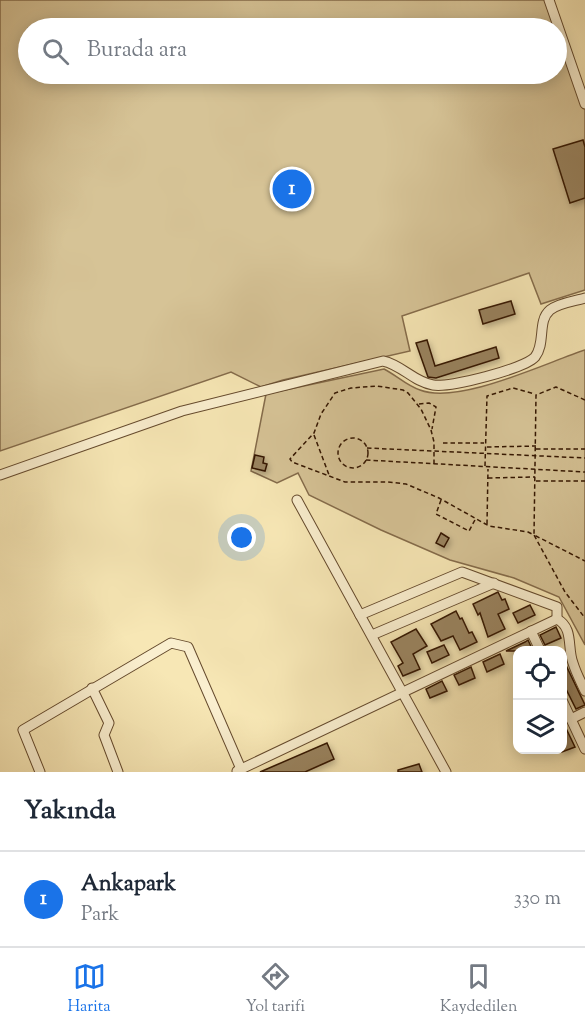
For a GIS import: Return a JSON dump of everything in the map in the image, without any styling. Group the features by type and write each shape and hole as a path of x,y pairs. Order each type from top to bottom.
{"street":[{"path":"549,0 555,18"},
{"path":"567,52 585,104"},
{"path":"0,475 182,411 383,361 393,363 431,385 446,386 493,374 526,363 534,357 541,345 544,317 551,308 585,298"},
{"path":"297,500 446,772"},
{"path":"360,615 462,572 557,607 557,619"},
{"path":"372,635 494,583"},
{"path":"40,772 23,730 171,643 188,647 238,771 557,619"},
{"path":"557,619 564,623 568,630 573,664 585,690"},
{"path":"531,631 538,646"},
{"path":"92,688 109,723 104,735 118,772"},
{"path":"567,711 585,749"},
{"path":"571,719 585,712"}],"path":[{"path":"431,430 412,396 403,390 377,386 342,389 330,397 314,433 290,456 290,461 345,482 406,484 442,499 496,529 522,530 585,561"},
{"path":"487,525 486,399 488,394 513,388 536,394 556,387 585,400"},
{"path":"536,394 534,535 565,592 585,618"},
{"path":"418,405 429,403 435,406 431,430 434,464"},
{"path":"314,433 329,476"},
{"path":"353,438 363,442 367,448 366,460 359,467 349,467 341,461 339,451 344,442 353,438"},
{"path":"443,443 585,449"},
{"path":"367,448 585,458"},
{"path":"366,460 585,472"},
{"path":"488,478 585,481"},
{"path":"442,499 436,514 469,531 476,518"}],"shaded area":[{"path":"0,0 546,0 552,18 18,18 18,84 567,84 567,58 585,105 585,290 541,304 529,273 402,316 410,351 261,387 231,372 0,451"},
{"path":"585,350 585,645 559,597 514,578 450,560 381,530 309,495 298,473 277,483 251,471 266,394 384,369 420,390 437,393 457,392 502,380"}],"building":[{"path":"583,140 585,198 570,203 553,149"},
{"path":"511,301 515,314 483,324 479,310"},
{"path":"427,340 435,366 496,347 499,358 436,378 428,377 416,343"},
{"path":"255,455 264,457 263,463 267,464 265,471 252,468"},
{"path":"441,533 449,538 444,547 436,543"},
{"path":"498,592 502,600 505,599 509,609 498,614 505,629 488,637 480,613 478,615 473,604"},
{"path":"530,605 535,615 518,623 513,613"},
{"path":"456,611 477,642 460,650 453,636 441,641 431,624"},
{"path":"556,627 561,638 545,645 540,635"},
{"path":"416,629 427,646 413,654 420,669 403,676 398,666 403,663 391,642"},
{"path":"528,640 531,646 517,646"},
{"path":"444,645 449,655 432,663 427,652"},
{"path":"500,654 504,664 487,672 483,662"},
{"path":"471,667 475,678 459,685 454,675"},
{"path":"567,667 585,705 576,709 567,691"},
{"path":"442,681 447,691 430,698 426,689"},
{"path":"567,730 575,747 567,750"},
{"path":"327,743 334,759 305,772 260,772"},
{"path":"419,764 422,772 398,772 398,770"}],"place":[{"name":"Ankapark","path":"292,189"}]}
